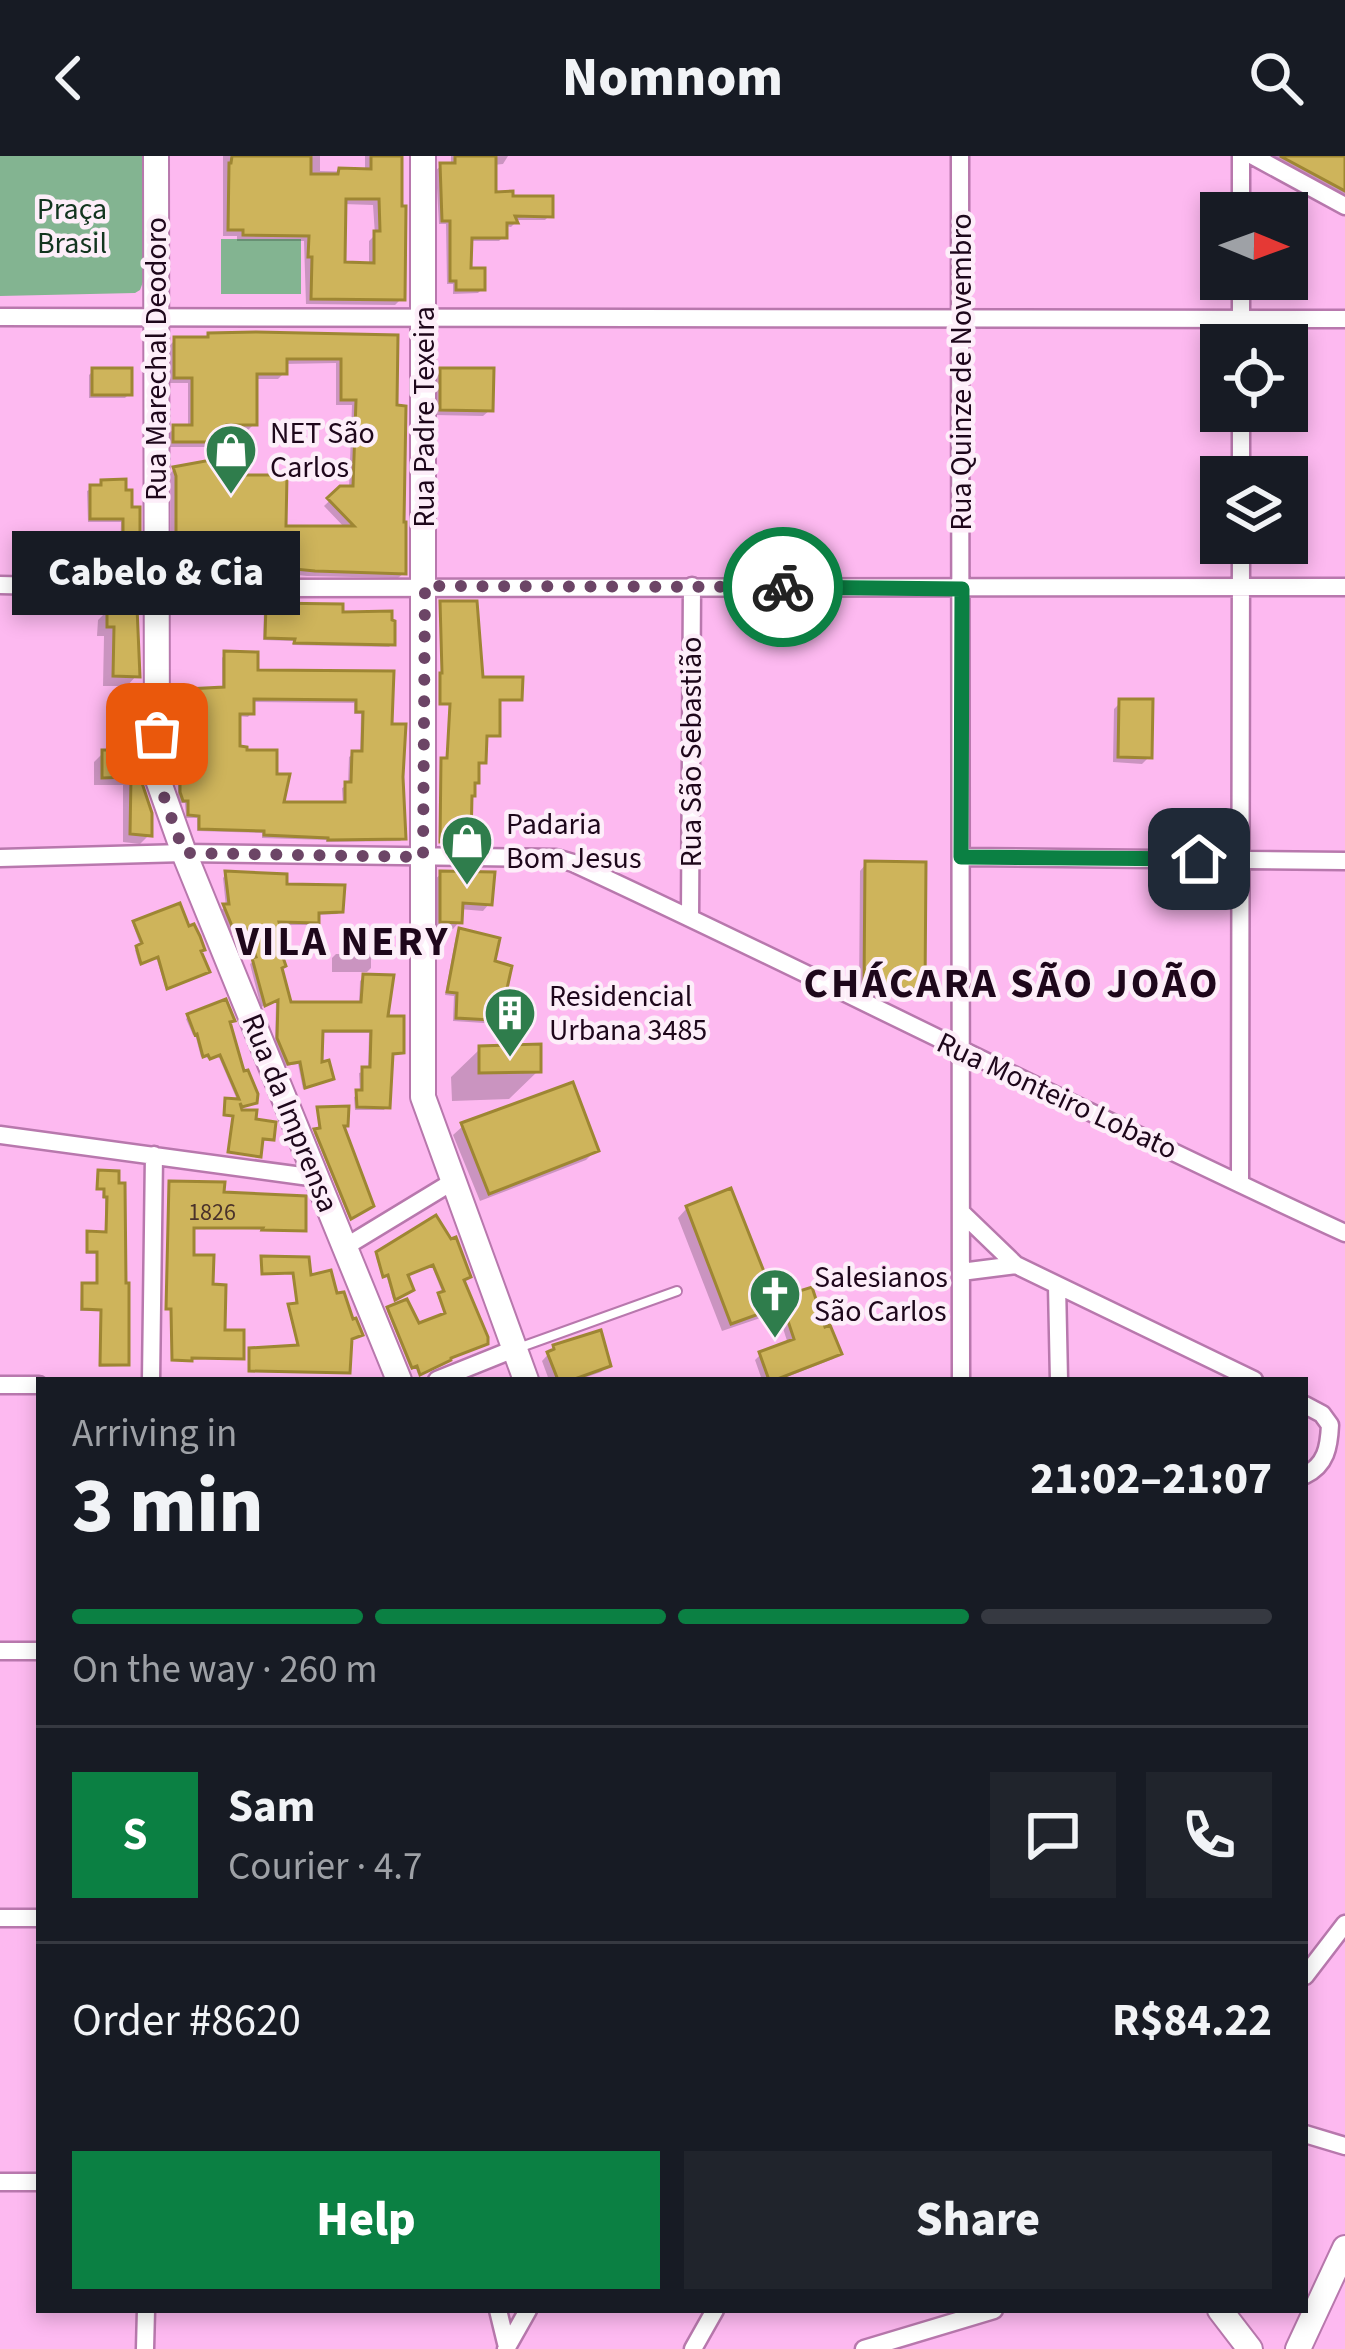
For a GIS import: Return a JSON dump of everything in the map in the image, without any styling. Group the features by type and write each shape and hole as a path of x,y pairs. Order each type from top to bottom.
{"main road":[{"name":"Rua Marechal Deodoro","path":"156,156 157,777"},
{"name":"Rua Padre Texeira","path":"423,156 423,1097 525,1377"},
{"name":"Rua da Imprensa","path":"157,777 398,1377"},
{"path":"1298,2349 1343,2258"},
{"path":"1222,2313 1250,2349"}],"street":[{"name":"Rua Quinze de Novembro","path":"960,156 961,1377"},
{"path":"1241,156 1241,192"},
{"path":"1253,156 1345,206"},
{"path":"1241,300 1241,324"},
{"path":"0,316 1345,319"},
{"path":"1240,1183 1241,564"},
{"path":"0,585 1345,587"},
{"name":"Rua São Sebastião","path":"690,917 692,586"},
{"name":"Rua Monteiro Lobato","path":"0,858 184,853 556,858 690,917 1345,1233"},
{"path":"961,857 1345,860"},
{"path":"0,1135 317,1178"},
{"path":"151,1377 154,1155"},
{"path":"345,1246 452,1182"},
{"path":"961,1212 1016,1265 1248,1377"},
{"path":"962,1272 1016,1265"},
{"path":"1057,1285 1059,1377"},
{"path":"444,1377 514,1349"},
{"path":"0,1385 36,1385"},
{"path":"1308,1407 1330,1424 1325,1456 1308,1474"},
{"path":"0,1651 36,1651"},
{"path":"0,1918 36,1918"},
{"path":"1308,1972 1345,1924"},
{"path":"1308,2135 1345,2146"},
{"path":"0,2182 36,2182"},
{"path":"146,2313 146,2349"},
{"path":"499,2313 506,2348"},
{"path":"506,2348 526,2313"},
{"path":"693,2349 713,2313"},
{"path":"864,2349 984,2313"}],"lane":[{"path":"514,1349 677,1291"}],"green space":[{"name":"Praça Brasil","path":"0,156 145,156 140,290 0,296"},
{"path":"221,239 301,239 301,294 221,294"}],"building":[{"path":"232,156 311,156 311,174 338,174 339,168 371,169 371,156 402,156 405,300 311,299 309,236 243,235 243,230 228,230","holes":["346,199 379,199 374,263 345,262"]},
{"path":"455,156 496,156 496,192 553,196 553,217 515,216 518,223 507,223 507,238 472,238 471,268 485,268 485,290 456,290 456,281 450,281 450,221 442,221 440,163 455,163"},
{"path":"1280,156 1345,156 1345,191"},
{"path":"256,332 398,335 397,405 406,406 406,574 294,566 184,570 184,548 176,548 173,467 227,457 230,475 287,475 286,526 354,526 327,498 340,486 353,486 356,400 341,400 341,359 287,359 287,374 257,374 257,425 227,425 227,442 173,442 173,425 192,425 192,378 174,378 174,337"},
{"path":"92,368 132,368 132,395 92,395"},
{"path":"440,368 494,368 493,411 440,410"},
{"path":"126,479 132,507 140,507 140,570 105,569 105,551 123,552 123,519 90,519 90,485"},
{"path":"440,601 477,601 483,677 523,677 522,700 500,700 500,736 487,736 486,763 479,763 479,783 472,796 471,840 440,842 441,758 447,758 450,704 440,704"},
{"path":"266,603 343,604 343,612 392,611 395,645 265,638"},
{"path":"107,606 137,607 140,677 113,676 114,627 107,627"},
{"path":"224,651 258,652 258,670 394,671 392,724 406,724 406,839 328,840 199,829 199,816 188,815 188,801 183,801 180,792 180,762 173,746 189,746 187,689 224,687","holes":["254,699 356,700 356,712 363,712 362,751 352,751 345,802 284,802 290,774 277,774 277,750 240,746 240,714 254,714"]},
{"path":"1119,699 1153,699 1152,758 1118,757"},
{"path":"120,706 140,706 140,777 152,813 152,836 130,834 131,777 102,778 102,750 120,750"},
{"path":"865,861 926,862 925,989 864,988"},
{"path":"225,871 287,874 287,884 345,885 343,912 319,913 319,923 279,922 284,943 279,946 286,966 282,968 291,1002 361,1002 363,974 394,975 388,1016 404,1016 404,1053 393,1054 390,1108 357,1107 362,1067 370,1067 371,1031 323,1031 322,1062 329,1060 334,1079 305,1088 300,1062 288,1064 277,1038 278,1000 265,1006 246,929 234,931 223,904 229,904"},
{"name":"Padaria Bom Jesus","path":"440,871 495,872 492,905 463,903 462,923 440,922"},
{"path":"180,903 189,926 194,924 200,936 210,972 167,989 158,957 141,964 136,946 142,943 133,921"},
{"path":"459,928 500,938 495,961 512,966 504,1002 493,1000 491,1020 456,1018 457,993 447,992"},
{"path":"226,999 244,1071 248,1070 258,1094 257,1103 242,1107 240,1103 242,1110 257,1110 256,1119 276,1122 274,1140 263,1139 261,1157 228,1152 233,1116 224,1115 225,1098 239,1099 220,1055 203,1057 187,1014"},
{"name":"Residencial Urbana 3485","path":"541,1044 541,1072 479,1073 479,1046"},
{"path":"573,1082 599,1151 489,1194 461,1123"},
{"path":"349,1106 348,1126 344,1126 374,1206 351,1219 314,1129 320,1128 317,1107"},
{"path":"98,1170 119,1171 119,1183 125,1183 129,1365 100,1365 101,1310 82,1309 82,1283 97,1283 97,1252 87,1252 87,1231 106,1232 107,1197 104,1189 97,1189"},
{"path":"169,1181 225,1182 224,1192 306,1196 306,1231 194,1228 194,1255 214,1255 213,1284 226,1285 225,1330 244,1330 244,1359 172,1360 171,1309 166,1309"},
{"path":"731,1188 778,1307 731,1324 686,1206"},
{"path":"436,1215 451,1239 456,1237 471,1277 464,1280 488,1344 420,1375 417,1366 412,1368 387,1307 407,1299 419,1323 445,1313 438,1293 444,1291 433,1265 408,1275 414,1290 395,1300 376,1252"},
{"path":"261,1256 309,1257 311,1275 331,1270 337,1293 344,1292 363,1335 352,1339 350,1373 249,1371 249,1348 298,1345 288,1304 297,1303 293,1273 262,1274"},
{"path":"812,1287 825,1327 830,1325 842,1354 783,1377 768,1377 759,1352 794,1339 780,1297"},
{"path":"601,1330 611,1366 580,1377 557,1377 547,1352 553,1345"}],"way so far":[{"path":"157,734 157,777 184,853 423,857 425,586 783,587"}],"place":[{"name":"NET São Carlos","path":"231,496"},
{"name":"Cabelo & Cia","path":"157,734"},
{"name":"Padaria Bom Jesus","path":"467,887"},
{"name":"Residencial Urbana 3485","path":"510,1059"},
{"name":"Salesianos São Carlos","path":"775,1340"}],"district":[{"name":"VILA NERY","path":"343,942"},
{"name":"CHÁCARA SÃO JOÃO","path":"1012,984"}],"route":[{"path":"783,587 962,589 961,857 1199,859"}]}
